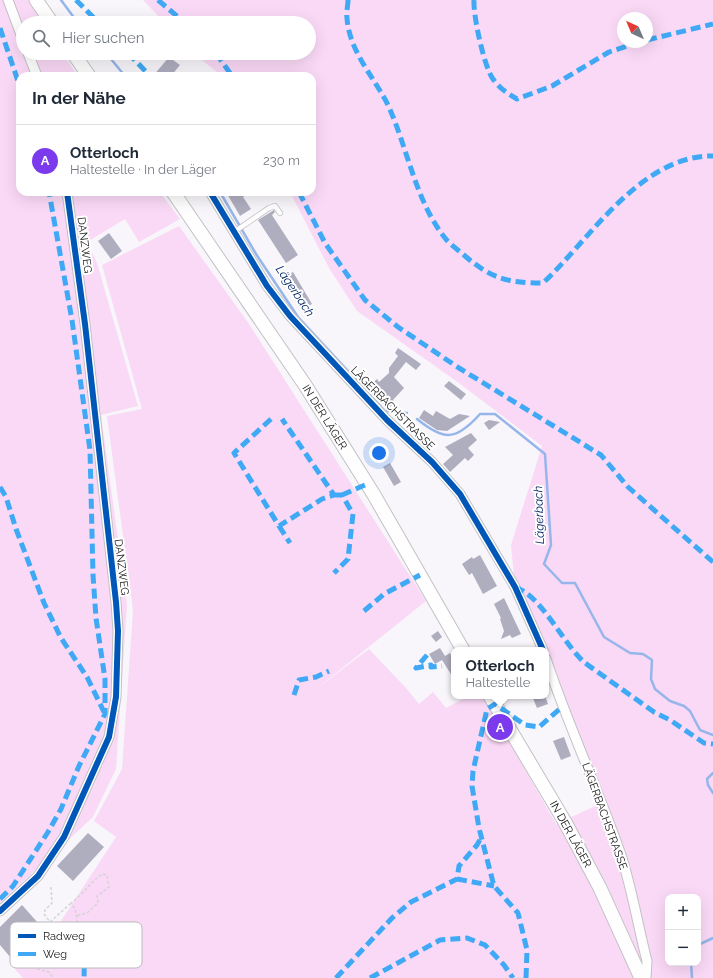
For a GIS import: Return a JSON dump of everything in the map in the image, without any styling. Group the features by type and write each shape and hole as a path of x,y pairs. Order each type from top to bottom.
{"main road":[{"path":"36,0 47,16"},
{"path":"78,60 86,72"},
{"name":"IN DER LÄGER","path":"176,196 305,385 374,496 462,647"},
{"name":"IN DER LÄGER","path":"492,699 565,822 600,888 641,978"}],"street":[{"path":"8,0 16,21"},
{"path":"31,60 35,72"},
{"name":"DANZWEG","path":"0,911 38,876 64,838 109,737 114,714 118,631 116,602 85,324 68,196"},
{"name":"LÄGERBACHSTRASSE","path":"213,196 236,231 267,286 290,316 387,420 432,462 460,494 515,587 542,647"},
{"name":"LÄGERBACHSTRASSE","path":"549,668 562,707 582,754 621,857 647,961 646,978"}],"lane":[{"path":"236,231 269,208 275,206 280,213"}],"path":[{"path":"51,887 52,903 45,910 44,914 50,922 82,895 95,879 102,874 107,875 109,887 97,896 98,903 87,913 76,916"},
{"path":"70,904 75,908 78,922"},
{"path":"37,968 49,972 53,978"}],"shaded area":[{"path":"0,0 30,0 39,16 16,16 16,60 67,60 75,72 16,72 16,196 163,196 180,219 139,242 125,219 87,242 97,263 138,406 101,415 127,605 116,769 93,817 0,903"},
{"path":"143,0 713,0 713,978 23,978 15,969 142,968 142,922 60,922 116,837 94,821 122,769 133,610 107,416 142,409 102,265 179,226 249,324 426,601 315,690 369,649 419,704 433,692 446,708 463,699 485,699 556,824 604,802 549,668 549,647 545,647 515,587 511,545 542,446 459,383 357,311 329,268 292,196 316,196 316,72 217,72 202,60 316,60 316,16 158,16"}],"building":[{"path":"166,60 173,60 180,65 174,72 156,72"},
{"path":"228,196 244,196 243,197 251,209 240,216"},
{"path":"274,210 275,212 272,215 298,255 286,263 258,220"},
{"path":"109,233 122,251 111,259 98,241"},
{"path":"293,272 312,304 301,310 282,278"},
{"path":"398,348 421,364 416,370 406,362 394,377 404,388 393,400 395,403 387,409 378,395 375,397 367,388 377,379 379,382 389,373 389,368 398,356 395,353"},
{"path":"449,381 466,394 461,400 444,386"},
{"path":"424,410 433,416 436,411 450,419 459,414 470,416 447,431 437,430 419,418"},
{"path":"489,420 500,422 489,430 484,423"},
{"path":"471,433 477,440 468,448 474,455 468,461 465,458 450,472 443,464 453,455 445,447"},
{"path":"390,463 401,482 394,486 383,467"},
{"path":"480,555 497,586 483,594 472,573 469,575 462,564 472,557 473,559"},
{"path":"504,598 521,634 512,638 510,635 501,639 504,631 501,618 494,604"},
{"path":"438,631 442,637 436,642 431,636"},
{"path":"440,648 445,656 450,653 451,674 442,660 435,664 429,654"},
{"path":"533,699 546,699 548,704 537,708"},
{"path":"564,737 571,756 561,760 553,741"},
{"path":"88,833 104,847 73,881 57,866"},
{"path":"22,905 37,922 10,922 10,957 0,945 0,927"}],"waterway":[{"name":"Lägerbach","path":"61,0 73,16"},
{"name":"Lägerbach","path":"112,60 122,72"},
{"name":"Lägerbach","path":"222,196 256,254 298,317 385,411 407,413"},
{"name":"Lägerbach","path":"417,419 435,431 450,435 464,429 480,414 495,414 545,454 551,545 544,564 562,583 575,583 604,637 630,653 643,654 652,660 651,679 655,689 670,701 684,706 690,711 700,730 713,735"},
{"name":"Lägerbach","path":"713,773 707,779 708,785 713,793"},
{"name":"Lägerbach","path":"701,944 713,938"},
{"name":"Lägerbach","path":"691,966 692,978"}],"marked path":[{"path":"76,0 92,16"},
{"path":"158,0 177,16"},
{"path":"348,0 347,16 352,42 388,105 426,207 449,243 475,264 492,275 510,281 543,283 598,223 640,184 663,169 687,159 713,156"},
{"path":"474,0 475,17 486,64 495,82 507,93 517,99 552,86 609,52 621,48"},
{"path":"653,39 713,24"},
{"path":"0,28 16,75"},
{"path":"135,60 146,72"},
{"path":"221,60 229,72"},
{"path":"0,899 13,886 48,832 61,809 79,766 105,714 105,679 96,618 93,575 90,450 72,320 50,196"},
{"path":"301,196 325,243 365,300 398,327 459,368 601,455 628,487 713,562"},
{"path":"271,419 234,453 279,526 322,499 334,495 282,419"},
{"path":"342,495 367,484"},
{"path":"0,487 6,497 16,529 44,603 61,638 87,677 104,712"},
{"path":"334,495 342,495 353,514 348,559 334,573"},
{"path":"279,526 290,543"},
{"path":"364,611 384,594 420,575"},
{"path":"515,587 525,592 534,600 585,663 654,712 670,720 704,743 713,744"},
{"path":"427,655 416,668 431,665 431,667 442,666"},
{"path":"294,695 299,680 316,677 329,671"},
{"path":"526,978 527,950 518,913 494,886 479,828 472,786 473,771 487,709 495,704 525,725 539,727 562,707"},
{"path":"336,978 392,918 411,902 457,879 459,866 477,845 482,836"},
{"path":"457,879 494,886"},
{"path":"370,978 440,940 467,938 485,945 504,965 513,978"},
{"path":"84,968 84,978"}],"cycle path":[{"path":"0,911 38,876 64,837 109,737 116,697 118,631 116,602 85,324 68,196"},
{"path":"212,196 267,286 290,316 387,420 432,462 460,494 515,587 542,647"}],"place":[{"name":"Otterloch","path":"500,727"}]}
